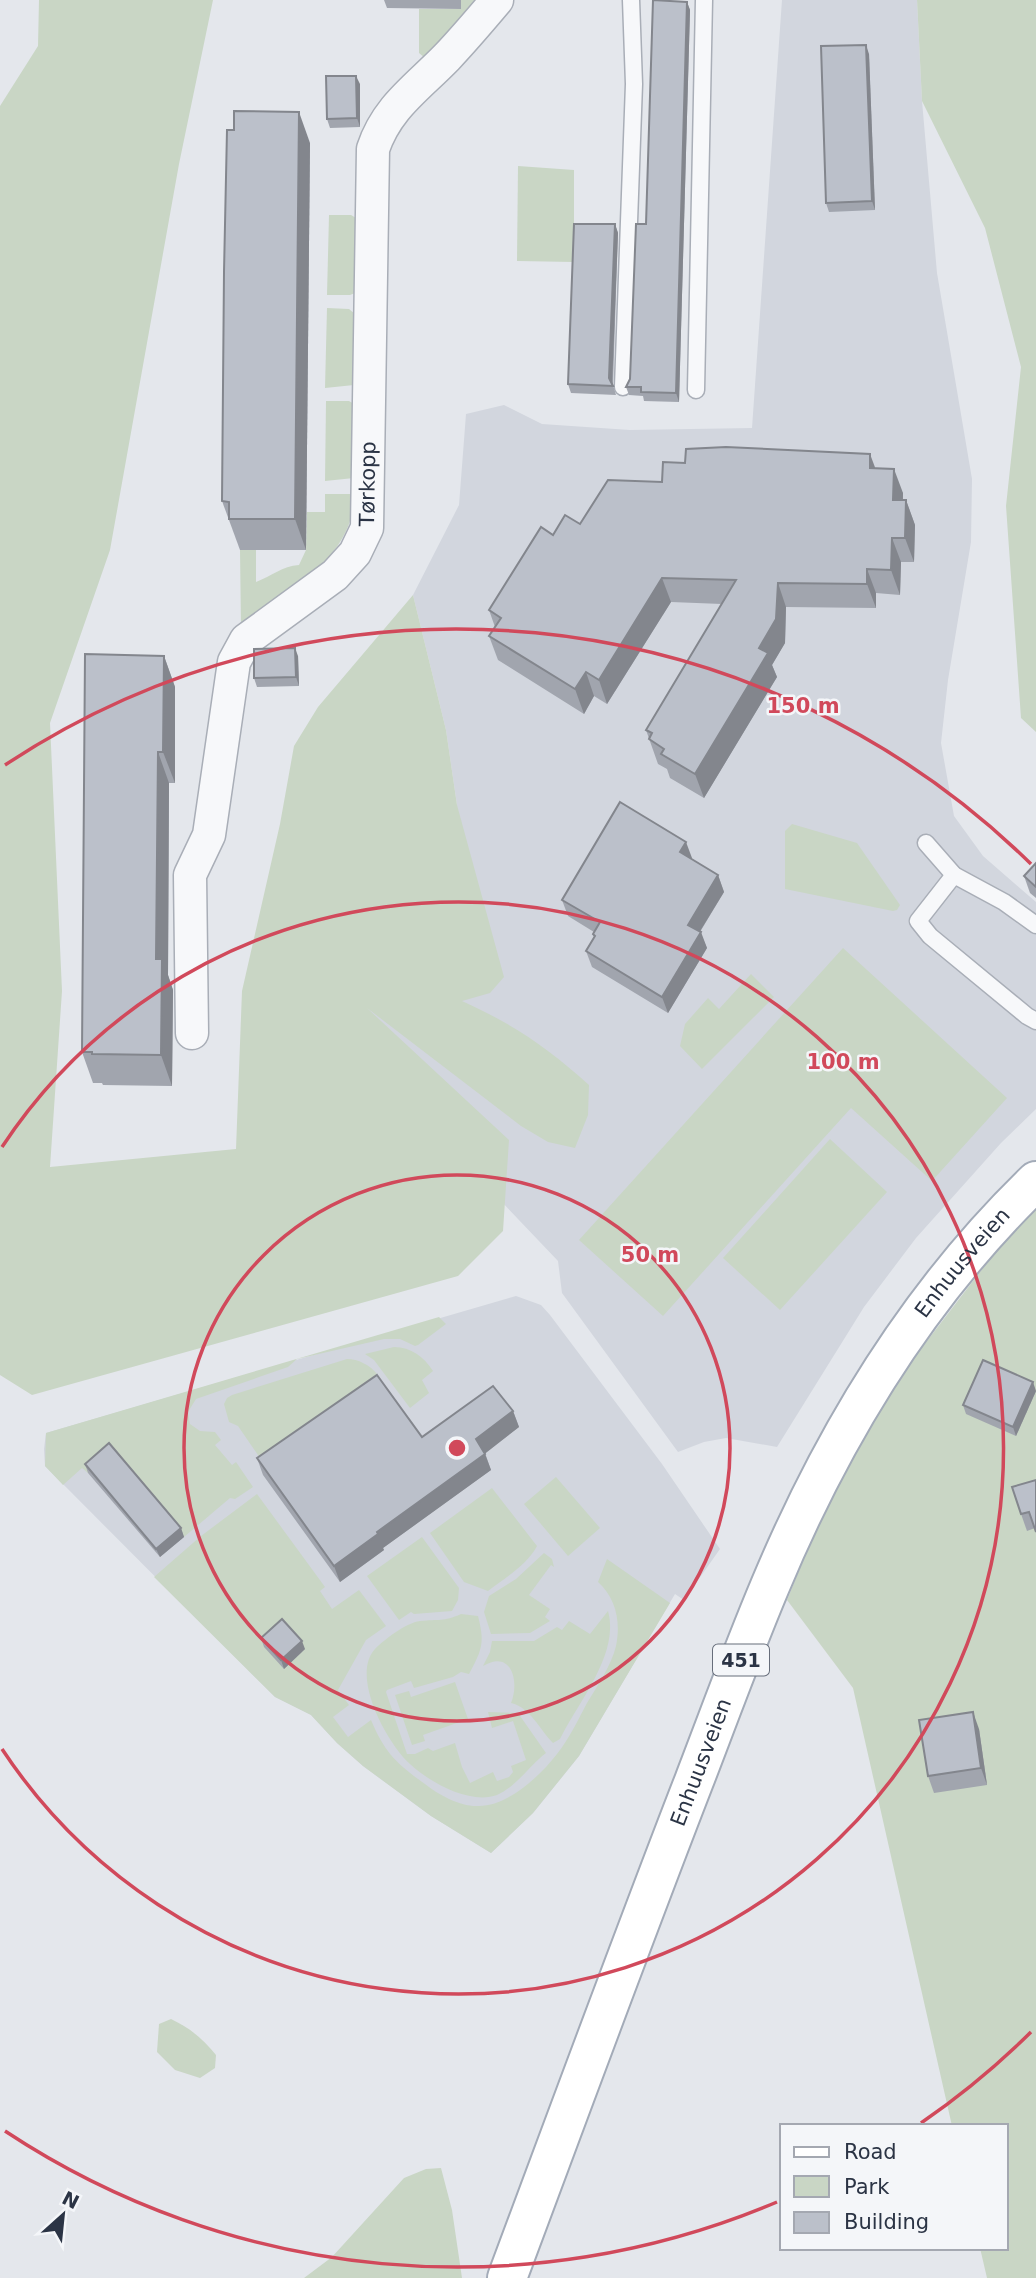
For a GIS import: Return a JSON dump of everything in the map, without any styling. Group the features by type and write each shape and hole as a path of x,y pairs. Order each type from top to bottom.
{"main road":[{"name":"Enhuusveien","path":"508,2278 656,1879 770,1584 814,1488 879,1373 917,1316 1001,1216 1036,1181"}],"street":[{"name":"Tørkopp","path":"192,1033 190,875 209,835 234,662 246,640 335,575 355,553 367,528 373,149 379,130 390,113 447,57 498,0"}],"lane":[{"path":"623,387 634,84 631,0"},
{"path":"696,390 704,0"},
{"path":"926,843 954,875 1004,902 1036,925"},
{"path":"954,875 918,921 930,936 1036,1021"}],"shaded area":[{"path":"782,0 917,0 922,101 937,273 972,479 971,542 948,680 941,743 954,816 983,856 1036,902 1036,1109 1001,1143 916,1238 864,1307 777,1447 726,1438 704,1442 678,1452 562,1293 558,1261 500,1200 380,1022 360,1002 457,805 446,730 413,595 459,505 466,414 504,405 542,424 630,430 752,428"},
{"path":"516,1296 541,1305 550,1315 662,1464 720,1549 684,1600 675,1594 579,1756 533,1813 491,1853 431,1816 363,1766 311,1715 275,1697 45,1466 44,1449 46,1433"}],"green space":[{"path":"39,0 213,0 179,164 110,550 50,723 62,991 50,1167 236,1149 242,991 280,824 294,746 318,707 413,595 446,730 457,805 504,977 490,993 462,1001 529,1037 589,1085 588,1115 575,1148 548,1142 521,1126 367,1008 509,1140 503,1231 458,1276 32,1395 0,1375 0,106 38,46"},
{"path":"461,0 487,0 425,58 419,53 419,9 460,9"},
{"path":"917,0 1036,0 1036,732 1021,718 1006,506 1021,367 985,228 922,101"},
{"path":"518,166 574,170 574,262 517,261"},
{"path":"329,215 351,215 356,218 355,293 350,295 327,295"},
{"path":"327,308 349,309 355,314 354,385 325,388"},
{"path":"326,401 349,401 354,404 354,478 325,481"},
{"path":"325,494 350,494 353,498 351,519 342,538 313,573 241,628 240,550 256,550 256,582 282,569 299,565 306,550 307,512 325,512"},
{"path":"792,824 857,843 900,905 897,910 785,889 785,831"},
{"path":"843,948 1007,1098 932,1181 851,1108 663,1316 579,1240"},
{"path":"751,974 774,997 702,1069 680,1046 685,1024 708,998 719,1009"},
{"path":"830,1139 887,1192 780,1310 723,1258"},
{"path":"1036,1199 1036,2278 987,2278 980,2250 1008,2250 1008,2124 952,2124 853,1688 787,1600 854,1436"},
{"path":"439,1317 446,1324 418,1345 400,1339 384,1339 297,1359 288,1367 196,1399 188,1412 190,1424 200,1431 215,1432 221,1440 215,1445 232,1465 236,1462 253,1487 235,1499 230,1498 184,1537 113,1452 88,1473 82,1468 63,1485 45,1466 46,1433"},
{"path":"394,1347 416,1354 433,1371 422,1380 429,1393 410,1408 374,1360 365,1354"},
{"path":"347,1359 363,1363 377,1374 260,1458 238,1426 229,1422 224,1404 232,1395"},
{"path":"556,1477 600,1528 568,1556 524,1504"},
{"path":"492,1488 537,1546 522,1565 488,1591 464,1582 430,1533"},
{"path":"257,1494 325,1587 320,1591 332,1609 359,1590 386,1626 366,1640 338,1690 349,1705 333,1717 348,1737 371,1720 381,1741 399,1763 437,1792 465,1805 490,1805 512,1795 542,1771 569,1736 608,1668 616,1646 616,1611 609,1595 598,1582 607,1559 670,1603 579,1756 533,1813 491,1853 431,1816 363,1766 311,1715 275,1697 154,1577 201,1536"},
{"path":"422,1537 459,1588 458,1600 452,1611 411,1612 399,1620 367,1576"},
{"path":"544,1553 552,1559 554,1567 551,1565 529,1595 550,1609 545,1617 550,1621 530,1633 491,1634 484,1612 489,1596 516,1579"},
{"path":"608,1611 610,1627 603,1661 560,1739 553,1743 524,1709 511,1703 514,1686 507,1664 493,1662 483,1666 492,1641 534,1641 557,1627 562,1630 569,1621 590,1634"},
{"path":"461,1614 478,1616 482,1640 469,1674 461,1672 453,1677 414,1688 411,1681 386,1692 407,1754 415,1754 428,1748 433,1751 455,1743 470,1783 493,1772 497,1781 509,1777 513,1772 511,1766 526,1760 513,1721 492,1728 488,1712 518,1713 546,1753 510,1787 497,1795 486,1797 450,1790 410,1764 382,1726 369,1692 368,1661 384,1641 414,1622 445,1619"},
{"path":"455,1682 468,1719 423,1735 425,1741 412,1745 395,1695 409,1691 411,1697"},
{"path":"171,2019 190,2030 211,2049 216,2055 215,2068 200,2078 175,2070 157,2052 159,2024"},
{"path":"441,2168 452,2210 462,2278 304,2278 332,2257 404,2178 426,2169"}],"building":[{"path":"653,0 687,2 676,393 641,392 641,387 626,387 630,379 636,224 646,224"},
{"path":"866,45 872,201 826,203 821,46"},
{"path":"326,76 356,76 357,118 327,119"},
{"path":"234,111 299,112 295,519 229,519 229,502 222,501 227,130 234,130"},
{"path":"574,224 615,224 609,378 613,386 568,384"},
{"path":"726,447 870,454 870,468 894,469 893,500 906,500 905,538 892,538 891,570 867,569 867,584 778,583 776,619 759,648 768,653 695,774 661,754 664,749 649,739 652,733 646,730 736,580 662,578 599,680 586,672 575,689 489,636 501,618 489,610 541,527 553,535 565,515 580,524 608,480 662,482 663,462 685,463 686,449"},
{"path":"295,648 296,677 254,678 254,649"},
{"path":"85,654 164,656 163,752 158,752 156,959 162,959 161,1055 82,1052"},
{"path":"620,802 686,842 680,852 718,875 688,925 701,932 662,997 586,951 600,922 562,900"},
{"path":"1036,863 1036,887 1024,876"},
{"path":"983,1360 1033,1382 1013,1427 963,1405"},
{"path":"377,1375 422,1437 493,1386 513,1411 476,1439 485,1454 334,1566 257,1458"},
{"path":"109,1443 181,1528 156,1549 85,1464"},
{"path":"1036,1480 1036,1532 1029,1512 1021,1514 1012,1487"},
{"path":"282,1619 302,1641 281,1660 261,1638"},
{"path":"973,1712 981,1768 928,1776 919,1720"}]}
